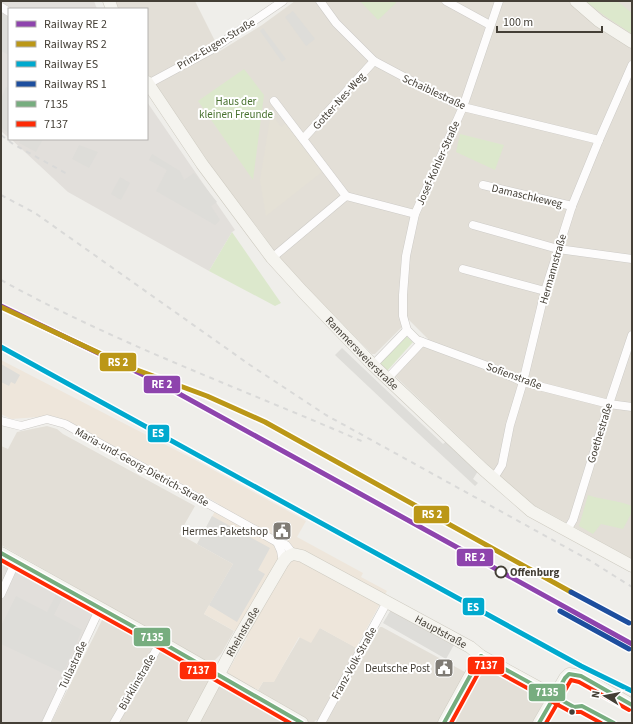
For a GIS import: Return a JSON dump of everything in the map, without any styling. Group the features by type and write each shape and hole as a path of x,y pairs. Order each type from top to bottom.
{"street":[{"name":"Prinz-Eugen-Straße","path":"148,83 211,50 283,1"},
{"name":"Schaiblestraße","path":"320,1 336,23 374,61 463,107 599,140"},
{"path":"446,1 490,25"},
{"name":"Josef-Kohler-Straße","path":"407,330 403,316 403,295 406,256 415,214 463,107 499,1"},
{"path":"576,1 600,21 632,42"},
{"name":"Gotter-Nes-Weg","path":"303,139 374,61"},
{"name":"Hermannstraße","path":"492,478 502,465 510,425 523,382 545,291 572,206 632,66"},
{"name":"Rammersweierstraße","path":"148,83 205,168 272,258 373,365 492,478 531,511 632,566"},
{"path":"274,101 346,196 415,214"},
{"name":"Damaschkeweg","path":"483,185 572,206"},
{"path":"272,258 346,196"},
{"path":"472,225 558,249 632,259"},
{"path":"463,269 545,291"},
{"path":"373,365 407,330"},
{"name":"Sofienstraße","path":"407,330 417,340 490,367 523,382 609,404 632,407"},
{"name":"Goethestraße","path":"567,530 573,520 632,335"},
{"path":"388,378 422,342"},
{"name":"Maria-und-Georg-Dietrich-Straße","path":"1,421 21,426 47,419 65,424 277,542 286,545 293,554"},
{"path":"277,542 281,551 283,562"},
{"path":"1,553 302,723"},
{"path":"283,562 287,557 293,554"},
{"name":"Hauptstraße","path":"293,554 302,556 470,647 481,656 554,696"},
{"path":"1,594 16,561"},
{"name":"Rheinstraße","path":"193,723 236,642 283,562"},
{"name":"Franz-Volk-Straße","path":"321,723 387,602"},
{"name":"Tullastraße","path":"47,721 100,608"},
{"name":"Bürklinstraße","path":"114,723 161,642"},
{"path":"444,723 481,656"},
{"path":"539,723 565,678 572,674 581,676 632,705"},
{"path":"47,721 56,723"}],"shaded area":[{"path":"1,1 94,1 97,8 8,8 8,137 1,131"},
{"path":"114,1 195,1 220,51 262,25 295,1 632,1 632,560 526,501 394,375 428,339 409,320 375,354 372,354 283,263 240,206 155,87 148,75 148,8 118,8"},
{"path":"293,11 315,39 306,46 285,17"},
{"path":"1,13 8,16 8,54 1,51"},
{"path":"263,28 286,59 282,62 260,31"},
{"path":"6,87 8,88 8,133 1,127 1,99"},
{"path":"148,103 235,230 232,232 209,271 68,192 12,140 148,140"},
{"name":"Haus der kleinen Freunde","path":"271,113 281,127 286,123 322,172 266,216 260,180"},
{"path":"20,140 42,140 36,152 19,143"},
{"path":"79,145 98,152 89,168 72,159"},
{"path":"152,154 180,171 184,180 194,173 217,202 211,206 220,220 215,225 156,191 167,170 149,160"},
{"path":"120,177 130,183 121,200 111,194"},
{"path":"342,348 443,444 448,440 478,471 473,479 478,483 475,486 335,355"},
{"path":"1,360 197,461 306,521 297,537 363,573 361,577 387,591 356,648 320,628 311,643 299,637 274,682 263,682 258,690 227,673 247,638 204,614 233,564 197,544 219,504 70,422 53,416 11,419 1,414"},
{"path":"1,364 20,375 15,384 11,382 9,386 1,382"},
{"path":"47,426 57,429 63,434 195,506 179,534 233,564 204,614 234,631 221,654 213,662 205,678 251,702 263,682 274,681 300,637 320,628 366,653 380,627 382,627 476,678 481,669 484,668 543,700 543,703 532,723 321,723 316,720 313,723 51,723 109,606 1,545 1,446 8,449 17,432"},
{"path":"212,516 270,548 258,570 265,574 237,622 209,605 233,564 197,544"},
{"path":"1,562 94,613 44,723 1,723"},
{"path":"56,595 62,599 54,615 82,630 63,673 1,644 1,626 16,596 47,612"},
{"path":"392,608 455,643 446,659 383,623"}],"green space":[{"path":"360,1 395,1 396,3 378,20"},
{"path":"585,1 617,1 632,13 632,34 605,16"},
{"name":"Haus der kleinen Freunde","path":"244,69 264,95 253,180 198,101"},
{"path":"460,134 504,145 495,170 456,152"},
{"path":"232,232 281,303 275,306 209,271"},
{"path":"405,335 413,342 387,371 379,364"},
{"path":"588,495 621,502 632,506 632,512 623,529 601,524 593,534 579,526"}],"railway":[{"path":"1,135 13,144 69,175"},
{"path":"1,195 35,213 250,365 326,415 589,560 632,587"},
{"path":"1,280 45,303 136,346 366,443"}],"transit line":[{"path":"1,306 156,381 632,644"},
{"path":"1,307 129,367 207,396 265,422 571,592"},
{"name":"7135","path":"1,553 302,723"},
{"name":"7137","path":"1,560 158,647 290,723"},
{"path":"571,592 629,623"},
{"path":"560,611 629,649"},
{"name":"7135","path":"481,656 574,707 582,706 614,723"},
{"name":"7135","path":"444,723 481,656"},
{"name":"7137","path":"451,723 486,659"},
{"name":"7137","path":"478,661 571,712 581,712 601,723"},
{"name":"7135","path":"539,723 565,678 569,674 581,676 632,705"},
{"name":"7137","path":"546,723 571,680 579,682 629,710"}],"rail line":[{"name":"ES","path":"1,347 581,666 632,691"}],"place":[{"name":"Hermes Paketshop","path":"282,531"},
{"name":"Offenburg","path":"501,572"},
{"name":"Deutsche Post","path":"444,668"}]}
